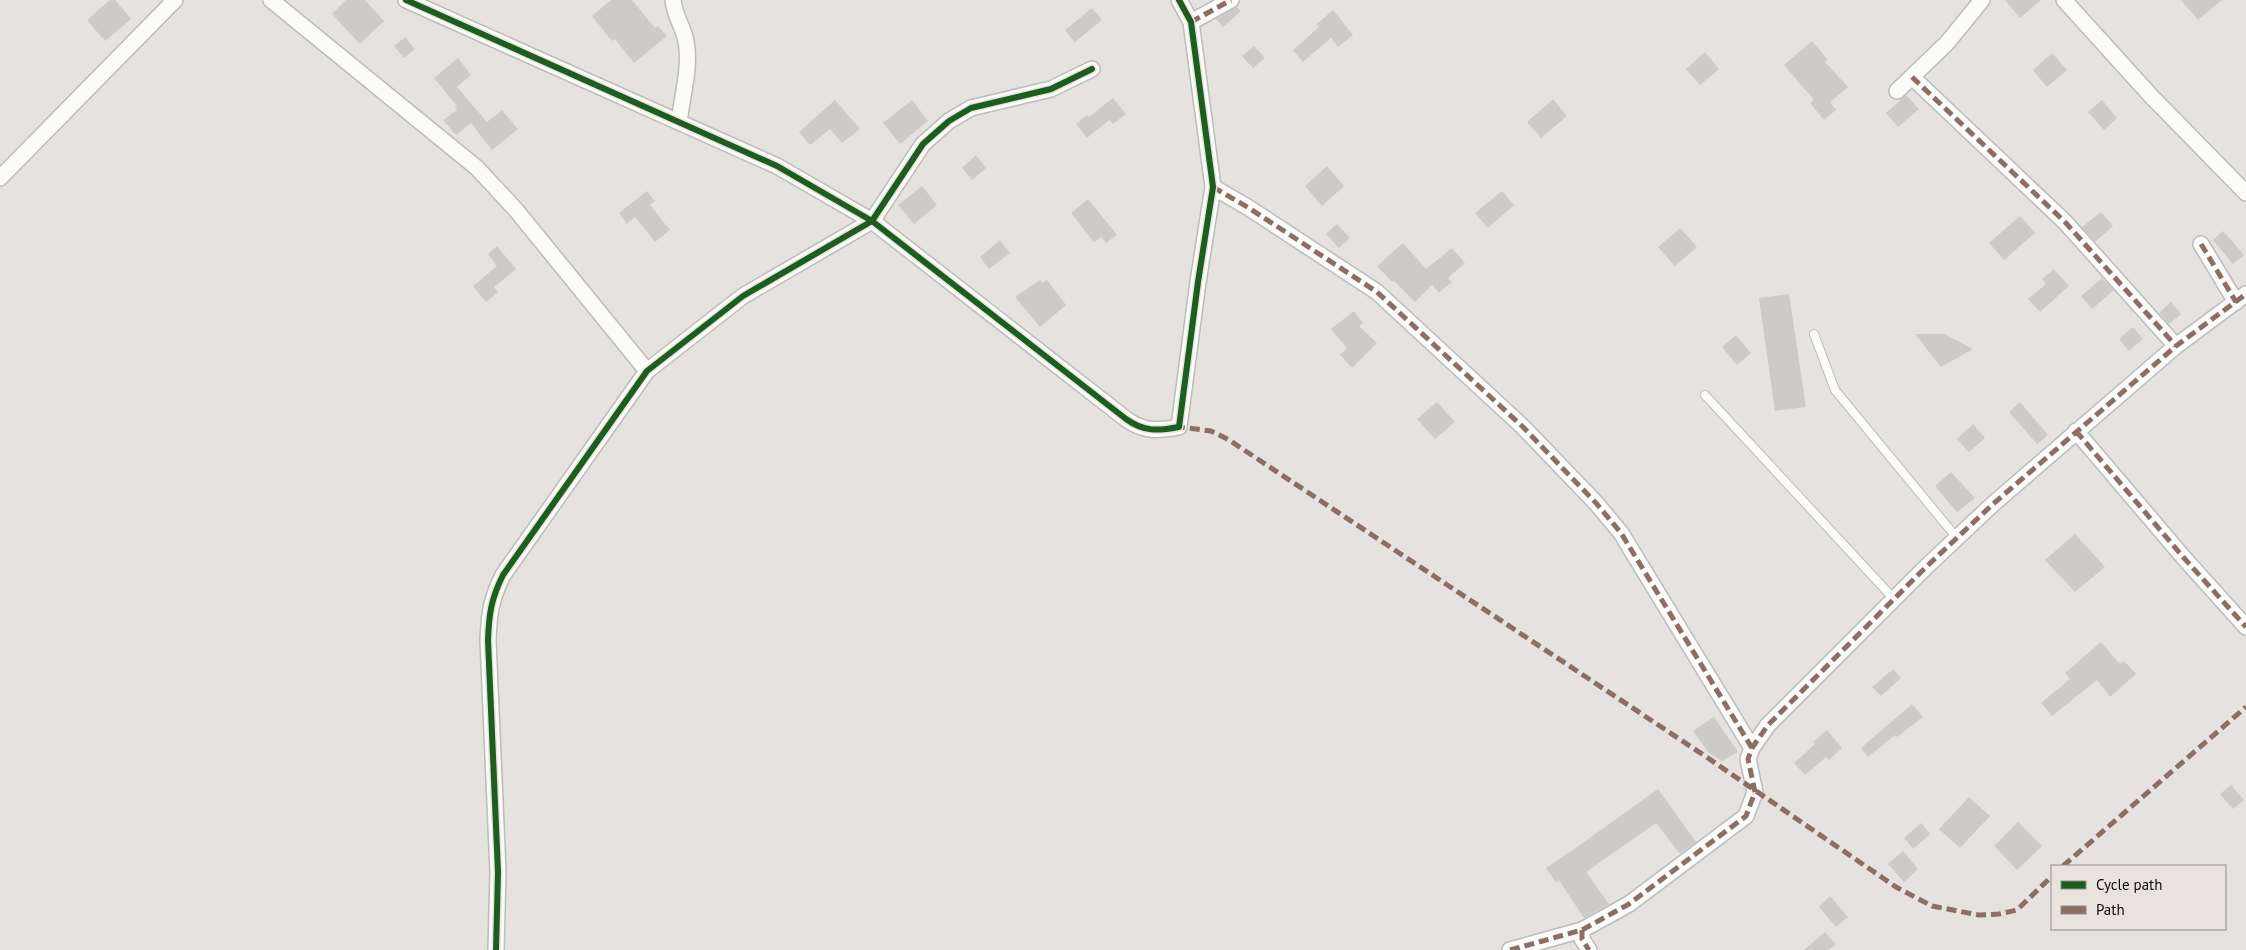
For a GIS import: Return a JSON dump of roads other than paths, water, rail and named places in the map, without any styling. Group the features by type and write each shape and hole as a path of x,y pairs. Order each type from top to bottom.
{"street":[{"path":"0,178 175,0"},
{"path":"271,0 477,168 516,210 647,371"},
{"path":"406,0 777,166 872,221 1135,426 1149,431 1179,427 1198,282 1213,187 1191,22 1179,0"},
{"path":"673,0 674,9 686,39 688,54 679,122"},
{"path":"1191,22 1231,0"},
{"path":"1897,91 1947,44 1982,0"},
{"path":"2064,0 2150,96 2246,193"},
{"path":"496,950 498,872 488,640 489,612 493,595 502,575 647,371 743,296 872,221 923,144 949,121 971,108 1051,89 1092,68"},
{"path":"1912,77 2065,222 2176,346"},
{"path":"1213,187 1249,208 1377,292 1524,427 1596,503 1621,533 1752,748"},
{"path":"1510,950 1582,930 1628,904 1746,816 1755,792 1748,759 1752,748 1768,725 1957,538 2076,431 2176,346 2241,298 2201,244"},
{"path":"2076,431 2184,558 2246,627"},
{"path":"1582,930 1582,939 1589,950"}],"lane":[{"path":"1814,334 1835,390 1957,538"},
{"path":"1706,395 1894,599"}]}
